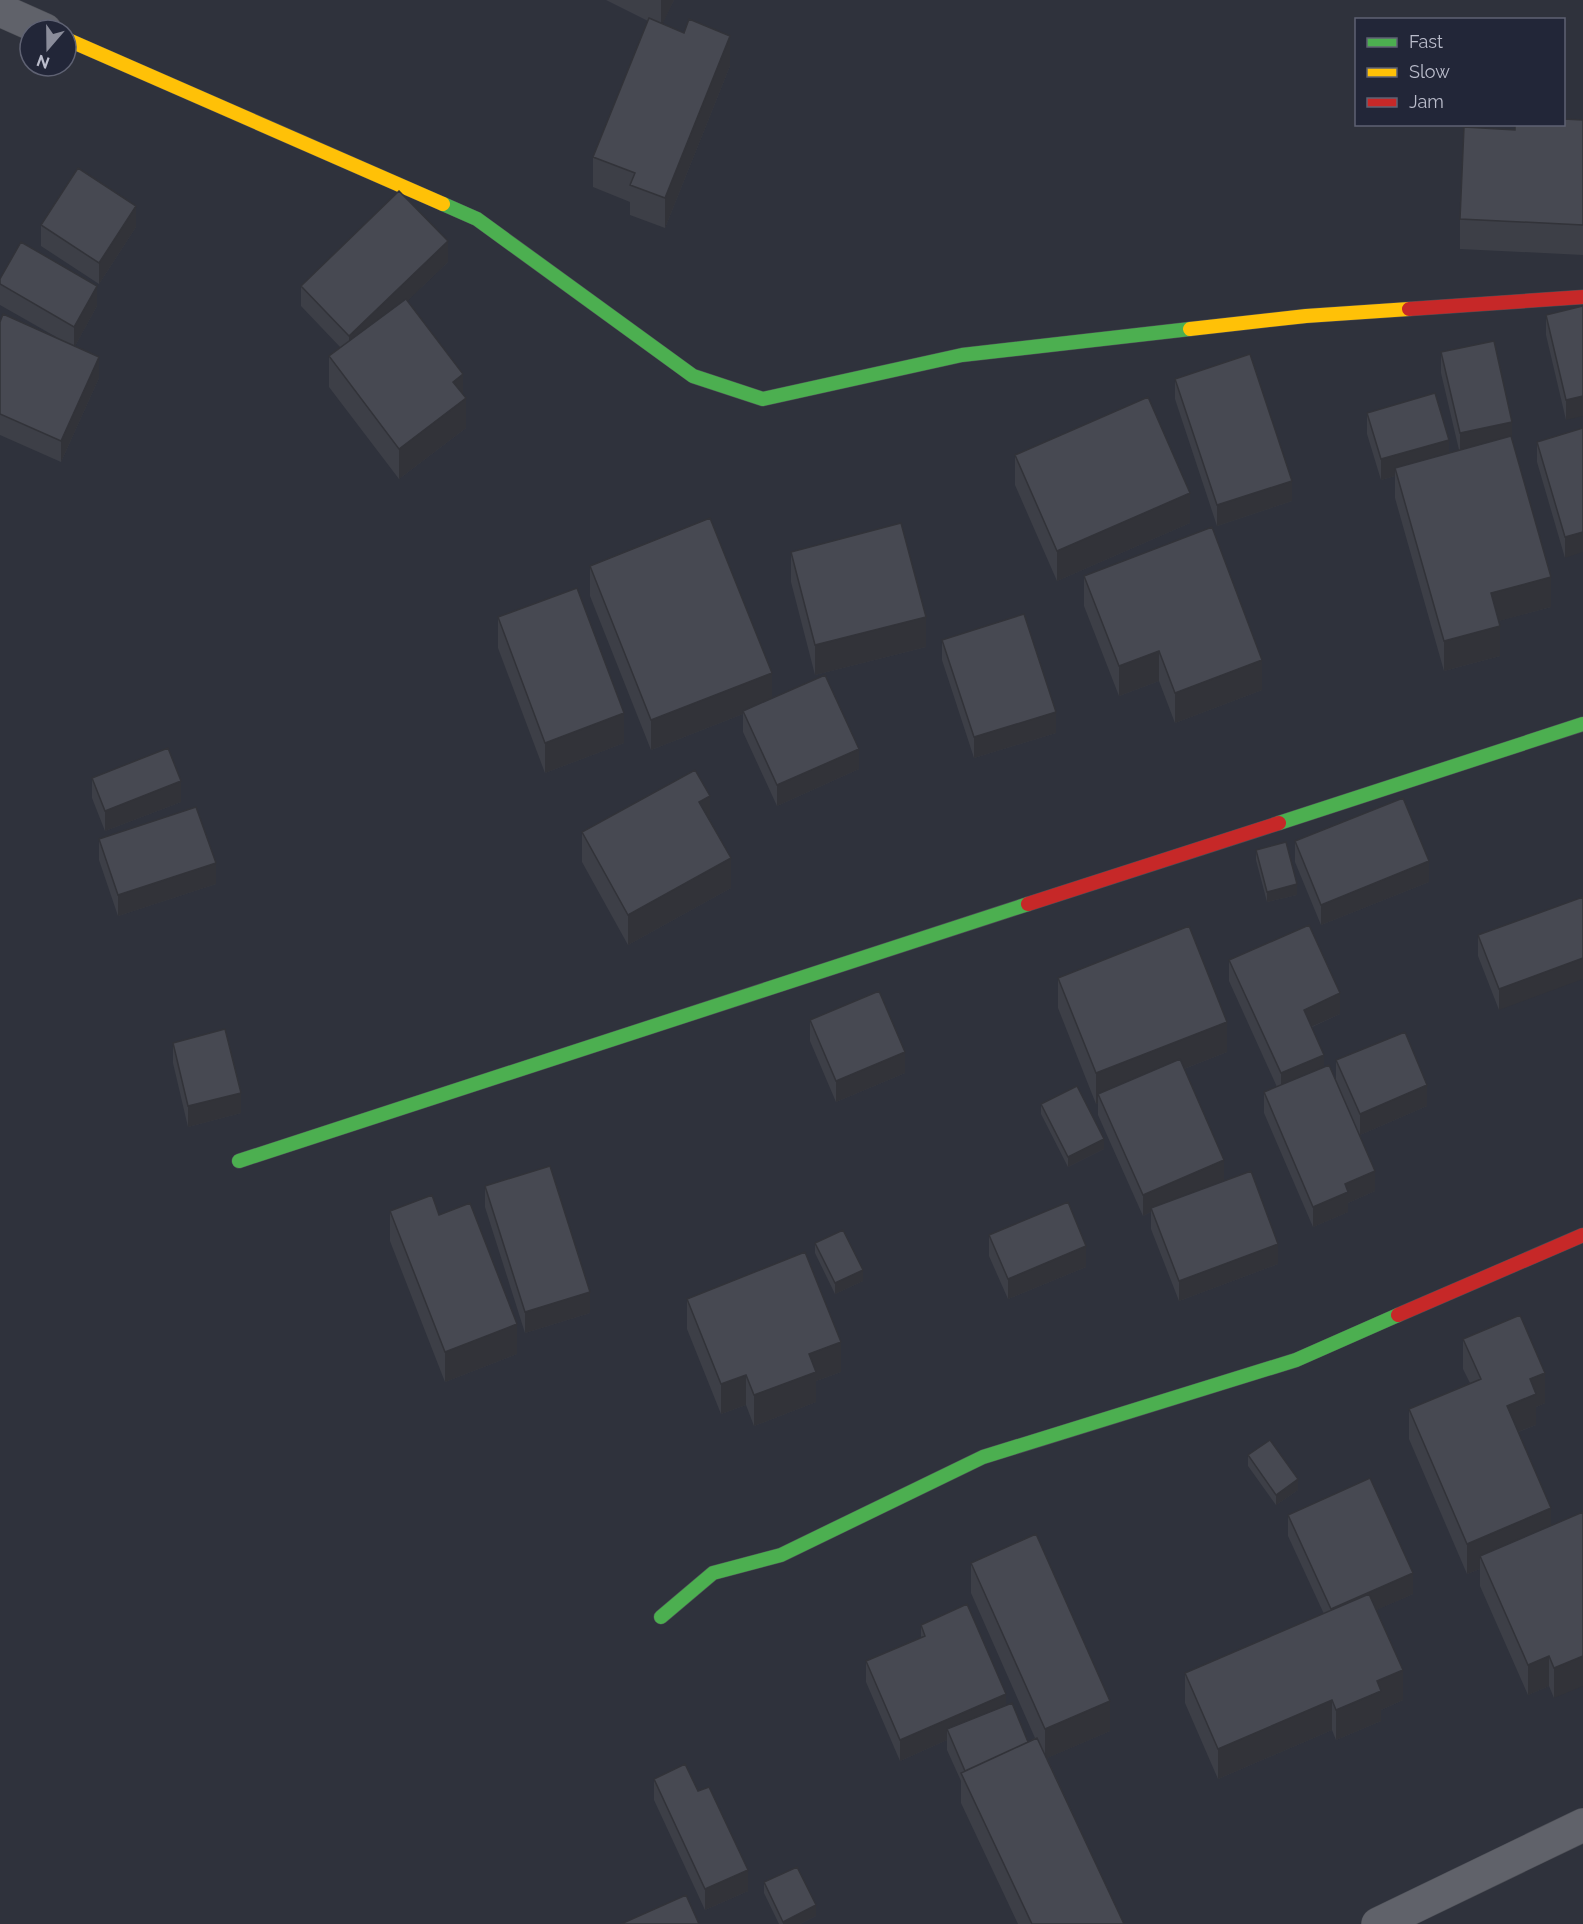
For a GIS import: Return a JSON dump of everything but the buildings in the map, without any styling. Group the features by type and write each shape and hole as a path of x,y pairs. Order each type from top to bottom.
{"street":[{"path":"0,10 18,18"},
{"path":"78,44 477,219 693,376 763,399 962,354 1306,316 1583,297"},
{"path":"239,1161 1583,724"},
{"path":"660,1617 713,1573 781,1555 983,1457 1296,1360 1583,1236"},
{"path":"1377,1924 1583,1825"}],"traffic: fast":[{"path":"443,204 477,219 693,376 763,399 962,355 1190,329"},
{"path":"1279,823 1583,724"},
{"path":"239,1161 1028,904"},
{"path":"661,1617 713,1573 781,1555 983,1457 1296,1360 1398,1315"}],"traffic: slow":[{"path":"78,44 443,204"},
{"path":"1190,329 1306,316 1409,309"}],"traffic: jam":[{"path":"1409,309 1583,297"},
{"path":"1028,904 1279,823"},
{"path":"1398,1315 1583,1235"}]}
